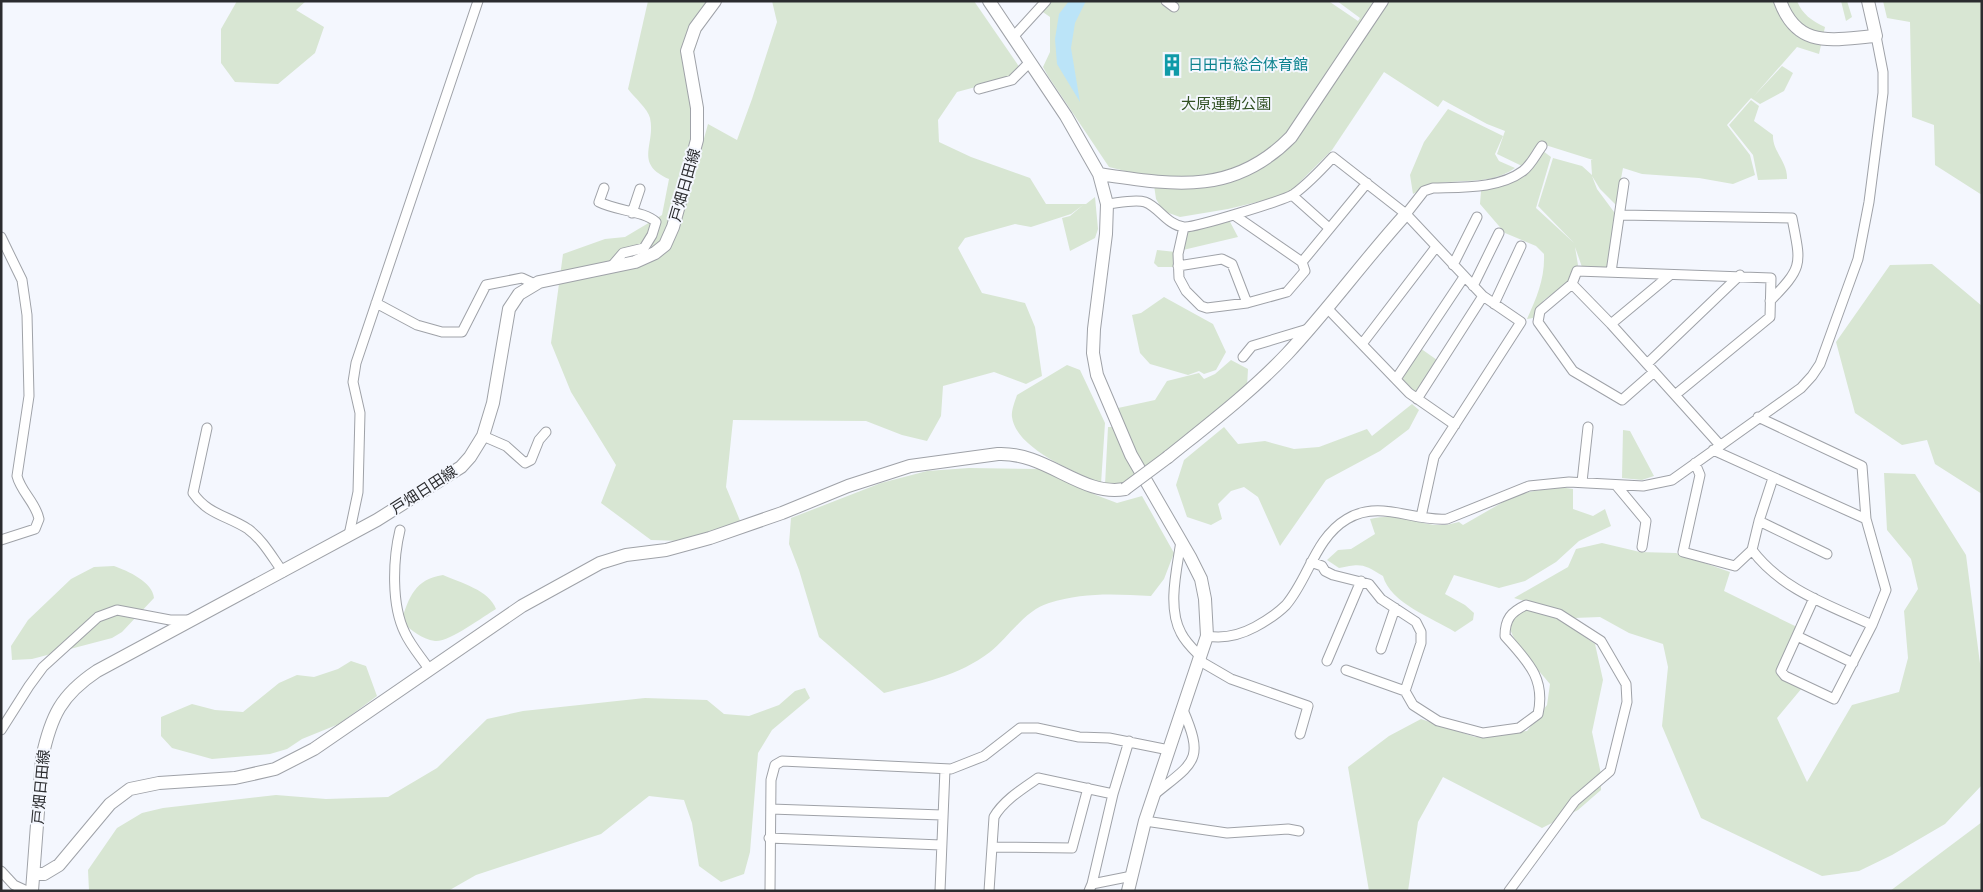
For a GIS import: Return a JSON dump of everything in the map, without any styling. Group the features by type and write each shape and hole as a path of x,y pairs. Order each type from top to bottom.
{"street":[{"path":"349,535 358,492 360,413 352,382 376,303 478,1"},
{"name":"戸畑日田線","path":"32,891 42,758 53,718 63,700 80,683 97,671 349,535 460,467 483,436 493,403 509,309 519,294 535,284 635,262 655,253 664,245 673,227 697,140 697,108 687,50 695,28 715,1"},
{"path":"989,1 1066,116 1099,174 1107,204 1106,234 1094,329 1093,353 1096,375 1131,455 1182,541 1201,579 1205,599 1208,636 1145,821 1128,891"},
{"path":"1014,36 1046,1"},
{"path":"1099,174 1155,182 1212,181 1240,174 1261,163 1275,153 1291,137 1382,1"},
{"path":"1780,1 1786,18 1799,31 1812,38 1823,40 1876,36"},
{"path":"1208,636 1224,638 1247,631 1269,619 1286,605 1330,532 1347,519 1362,512 1400,512 1436,520 1447,519 1529,486 1582,482 1643,486 1672,480 1801,388 1820,364 1858,259 1869,202 1883,93 1883,72 1868,1"},
{"path":"978,89 1012,80 1029,63"},
{"path":"34,874 44,874 59,865 110,804 130,789 159,783 235,778 275,768 314,749 429,668 522,606 600,563 626,555 666,550 710,538 782,513 848,486 910,466 1012,453 1044,462 1094,488 1112,491 1125,489 1168,457 1268,372 1308,330 1373,250 1424,192 1433,188 1495,183 1509,178 1524,170 1542,146"},
{"path":"1107,204 1144,201 1170,221 1184,227 1234,215 1292,195 1312,180 1333,157 1406,214 1483,296 1521,322 1434,457 1421,517"},
{"path":"1302,262 1367,183"},
{"path":"1611,272 1624,183"},
{"path":"604,188 600,202 613,209 649,216 656,222 652,235 644,248 623,253 611,267"},
{"path":"632,213 640,189"},
{"path":"1292,195 1329,228"},
{"path":"1184,227 1178,266 1179,278 1186,291 1201,306 1214,308 1247,303 1287,292 1305,271 1302,262 1234,215"},
{"path":"1620,215 1792,218 1799,264 1792,278 1770,301"},
{"path":"1453,265 1477,217"},
{"path":"1473,286 1499,232"},
{"path":"1,238 16,264 25,292 29,396 17,476 20,486 33,504 39,519 36,529 1,540"},
{"path":"1494,304 1521,246"},
{"path":"1362,344 1436,247"},
{"path":"1178,266 1222,258 1228,261 1232,264 1247,303"},
{"path":"1654,372 1622,400 1573,371 1538,322 1538,316 1546,304 1572,284 1577,271 1740,275 1771,278 1770,317 1675,395"},
{"path":"1611,324 1670,274"},
{"path":"1647,364 1740,275"},
{"path":"1396,379 1464,277"},
{"path":"376,303 417,325 442,332 462,332 486,285 522,278 535,284"},
{"path":"1572,284 1675,395 1716,447 1773,478 1866,519"},
{"path":"1417,399 1483,296"},
{"path":"1327,308 1417,399 1455,425"},
{"path":"1243,357 1252,346 1308,330"},
{"path":"1758,417 1862,466 1866,519 1886,590 1872,626 1834,700 1793,680 1781,671 1814,598"},
{"path":"1582,482 1588,427"},
{"path":"207,428 193,493 202,505 247,529 258,538 283,572"},
{"path":"483,436 506,446 525,463 531,460 539,440 546,432"},
{"path":"1695,463 1700,475 1683,552 1735,566 1752,550 1758,520 1773,478"},
{"path":"1616,484 1646,521 1642,547"},
{"path":"1758,520 1826,554"},
{"path":"400,530 394,560 397,607 404,632 429,668"},
{"path":"1182,541 1174,599 1177,620 1187,642 1201,659 1231,679 1308,706 1300,734"},
{"path":"1752,550 1785,583 1872,626"},
{"path":"1312,562 1322,566 1325,571 1333,575 1369,584 1381,599 1416,622 1422,632 1421,643 1405,691"},
{"path":"1327,661 1361,581"},
{"path":"1346,670 1405,691 1412,705 1438,721 1483,733 1519,728 1538,714 1542,698 1534,670 1505,636 1505,623 1513,611 1526,604 1558,614 1601,641 1618,667 1626,684 1627,702 1610,771 1575,801 1509,891"},
{"path":"1381,649 1394,608"},
{"path":"1,730 28,686 43,667 98,617 117,610 170,620 193,620"},
{"path":"1797,636 1853,663"},
{"path":"1154,795 1187,768 1194,757 1196,746 1183,710"},
{"path":"770,891 769,838 773,773 775,765 782,761 945,769 961,767 984,756 1020,728 1037,728 1079,737 1129,741 1169,750"},
{"path":"1129,741 1113,794 1091,888 1132,876"},
{"path":"940,891 945,769"},
{"path":"990,891 994,817 998,809 1038,778 1113,794"},
{"path":"993,847 1072,848 1088,788"},
{"path":"771,809 942,815"},
{"path":"1145,821 1227,833 1288,828 1299,831"},
{"path":"769,838 941,845"},
{"path":"1,871 14,885 27,891"}],"green space":[{"path":"237,1 306,1 296,10 324,27 315,53 278,84 235,82 221,63 221,29"},
{"path":"648,1 721,1 700,33 693,56 700,92 682,203 687,200 708,124 737,140 777,22 772,1 974,1 1020,68 1009,78 957,92 938,120 939,142 971,157 1030,178 1046,204 1086,204 1095,197 1098,229 1095,238 1070,251 1062,218 1070,216 1083,205 1071,214 1031,227 1015,224 965,238 958,248 982,293 1025,303 1035,327 1042,376 1026,384 994,372 943,386 941,416 927,441 902,435 866,421 733,420 726,487 741,523 682,541 651,540 601,503 616,465 571,392 551,343 563,254 605,239 625,237 662,215 669,179 652,167 648,153 651,128 649,114 628,89"},
{"name":"大原運動公園","path":"1042,1 1330,2 1358,21 1360,18 1337,1 1797,1 1808,17 1825,27 1819,54 1797,47 1754,96 1782,66 1793,73 1784,91 1760,104 1751,98 1727,125 1750,155 1755,175 1733,184 1699,178 1642,174 1623,168 1616,205 1600,189 1592,176 1597,189 1617,216 1609,268 1582,267 1575,247 1578,265 1567,283 1544,300 1533,318 1527,319 1540,287 1544,254 1536,246 1505,233 1480,204 1481,191 1523,177 1543,151 1551,157 1536,208 1574,243 1538,206 1553,158 1582,166 1592,175 1591,160 1593,160 1539,143 1522,166 1497,154 1505,131 1487,124 1443,100 1438,107 1384,72 1332,150 1287,195 1228,209 1180,217 1163,211 1156,199 1153,178 1109,167 1048,76 1043,67 1050,52 1050,17 1037,8"},
{"path":"1841,1 1847,1 1852,17 1846,21"},
{"path":"1883,1 1982,1 1982,195 1935,165 1934,125 1912,117 1910,22 1887,18"},
{"path":"1751,100 1759,106 1754,121 1773,135 1773,141 1787,173 1787,179 1758,180 1753,155 1729,125"},
{"path":"1448,109 1503,136 1495,154 1499,161 1515,168 1494,178 1438,183 1427,186 1413,194 1410,175 1424,142"},
{"path":"1228,218 1238,237 1183,250 1187,228"},
{"path":"1157,250 1176,252 1173,267 1158,267 1154,263"},
{"path":"1932,264 1982,306 1982,494 1935,464 1927,440 1902,445 1855,413 1836,342 1890,265"},
{"path":"1164,297 1213,324 1226,352 1216,370 1204,374 1199,371 1188,375 1150,364 1140,353 1132,315 1141,313"},
{"path":"1420,348 1437,360 1416,393 1400,379"},
{"path":"1231,360 1248,369 1247,387 1145,470 1133,451 1118,408 1155,400 1167,381 1199,373 1204,379 1215,374"},
{"path":"1067,365 1080,370 1105,423 1101,484 1063,466 1035,449 1016,429 1012,417 1017,395"},
{"path":"1412,404 1419,410 1409,429 1380,451 1326,480 1280,546 1258,497 1244,487 1231,491 1218,504 1222,519 1211,525 1187,517 1176,485 1184,460 1224,427 1238,444 1265,441 1294,449 1319,447 1367,429 1372,436"},
{"path":"1108,427 1114,427 1137,475 1123,485 1105,485"},
{"path":"1623,430 1630,431 1654,476 1642,480 1622,478"},
{"path":"969,468 1044,469 1096,495 1117,503 1142,496 1174,553 1164,579 1151,596 1087,595 1062,599 1040,606 990,652 966,667 939,678 884,693 819,637 799,570 789,544 791,518 881,483 927,471"},
{"path":"1884,473 1915,474 1966,555 1982,679 1982,785 1945,824 1892,855 1859,871 1822,876 1701,818 1662,726 1668,667 1663,644 1629,633 1600,617 1574,618 1549,608 1514,598 1568,567 1576,549 1602,543 1640,552 1676,553 1730,572 1724,591 1797,627 1776,674 1802,688 1777,718 1807,782 1852,705 1899,692 1908,658 1904,611 1918,589 1911,559 1887,530"},
{"path":"1559,487 1573,489 1573,509 1593,516 1605,509 1611,526 1579,541 1556,562 1525,581 1499,588 1454,575 1445,594 1465,605 1474,613 1473,620 1455,632 1403,602 1387,586 1383,576 1371,569 1358,565 1339,568 1327,560 1338,550 1351,549 1375,534 1370,519 1391,517 1434,525 1459,522 1463,525 1517,494"},
{"path":"114,566 133,574 145,582 153,592 154,598 122,632 112,638 32,659 12,660 11,646 28,620 71,579 94,567"},
{"path":"443,575 481,592 492,602 496,609 457,634 435,641 421,636 401,622 414,591 433,577"},
{"path":"1525,608 1556,617 1595,644 1603,680 1592,732 1601,774 1601,790 1578,810 1542,828 1443,777 1418,822 1408,891 1369,891 1348,767 1389,736 1421,719 1475,737 1527,731 1547,705 1550,684 1520,647 1511,632 1510,626 1513,617"},
{"path":"351,661 366,666 377,696 339,724 302,739 287,749 270,754 212,759 172,748 161,736 161,717 192,704 215,710 243,712 279,683 297,675 314,677 338,669"},
{"path":"805,688 810,698 772,730 758,753 750,852 744,874 721,882 699,866 692,823 684,800 649,796 601,834 476,875 448,891 89,891 88,870 117,828 142,813 163,808 276,795 326,799 388,797 437,768 487,719 523,711 645,698 707,700 724,714 749,716 779,705 795,691"},
{"path":"1982,822 1982,891 1890,891"}],"water":[{"path":"1069,1 1086,1 1075,23 1071,48 1080,102 1057,64 1055,39 1059,14"}],"place":[{"name":"日田市総合体育館","path":"1172,65"}]}
